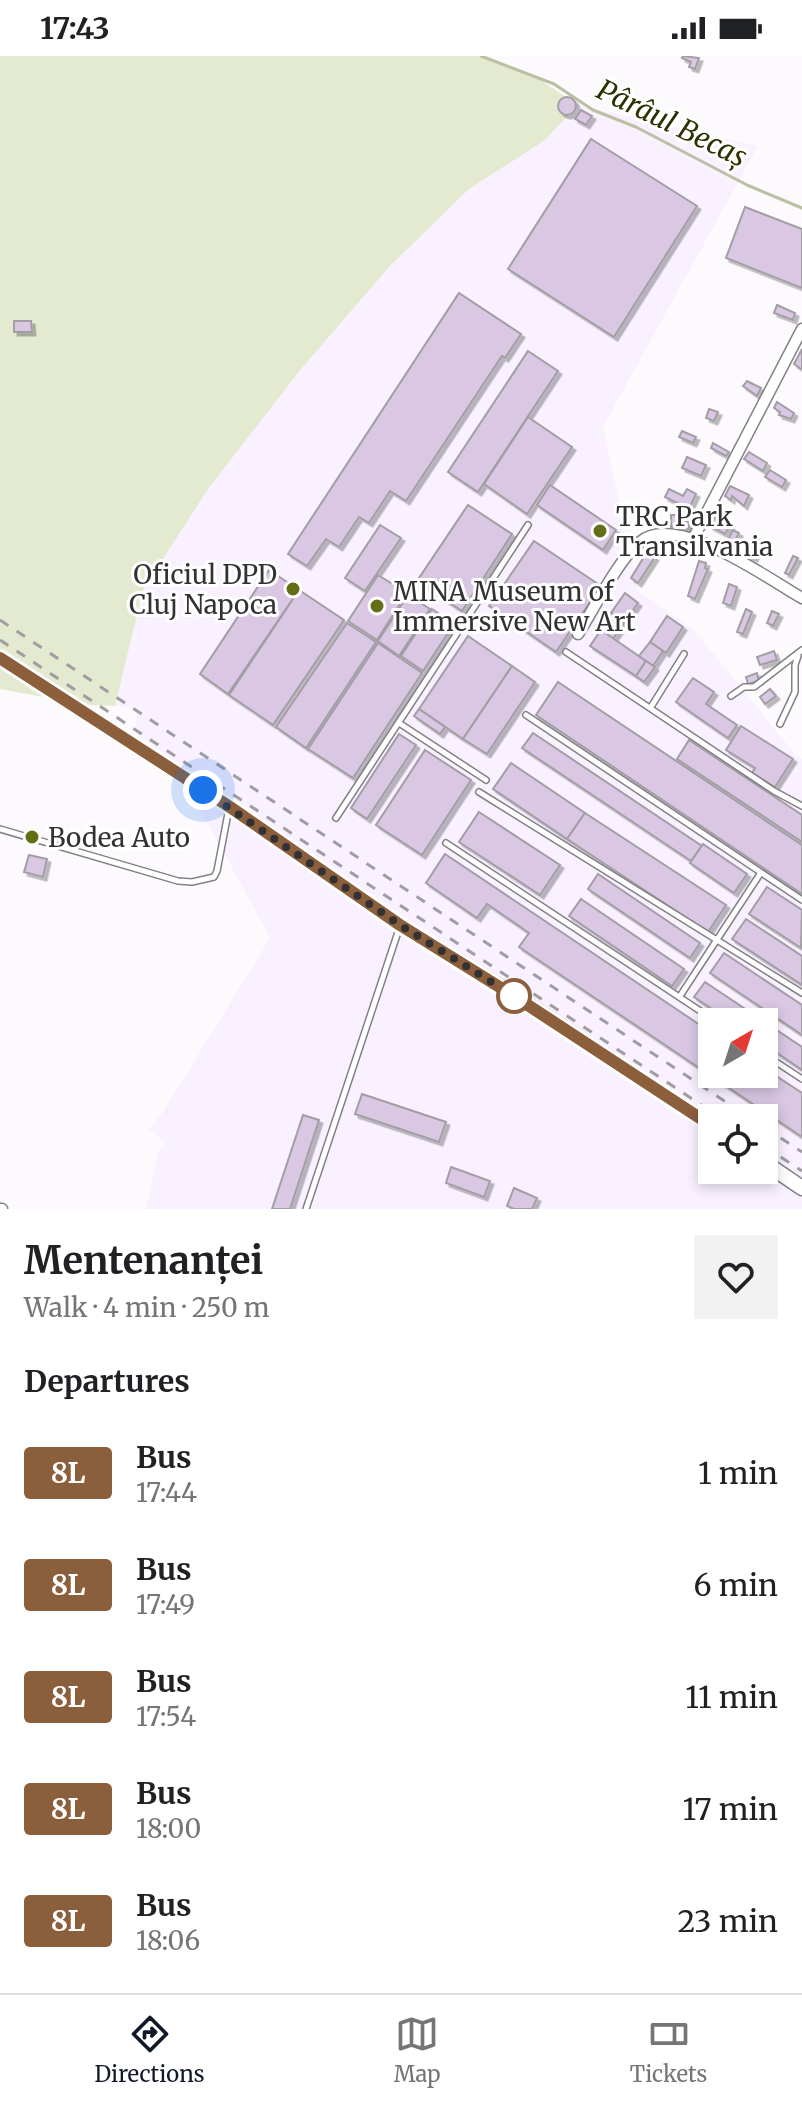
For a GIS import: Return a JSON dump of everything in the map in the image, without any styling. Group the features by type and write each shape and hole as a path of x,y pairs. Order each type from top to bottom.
{"main road":[{"path":"0,658 230,807 400,925 698,1117"},
{"path":"778,1172 802,1188"}],"street":[{"path":"693,539 802,330"},
{"path":"578,634 640,541 665,532 693,539 802,598"}],"lane":[{"path":"336,818 528,525"},
{"path":"566,652 774,791 802,806"},
{"path":"731,696 744,687 754,687 800,653"},
{"path":"780,724 795,692 795,665 800,653"},
{"path":"651,707 684,654"},
{"path":"526,715 802,900"},
{"path":"399,723 486,780"},
{"path":"479,792 802,993"},
{"path":"0,829 178,881 192,882 214,877 230,807"},
{"path":"446,843 698,1009"},
{"path":"680,996 761,873"},
{"path":"306,1209 400,925"},
{"path":"778,1063 802,1079"}],"shaded area":[{"path":"578,105 758,146 603,427 638,591 695,631 802,759 802,1209 146,1209 158,1152 166,1144 149,1129 163,1112 270,938 179,770 136,733 137,707 115,706 143,590 207,489 301,369 390,266 469,189 544,141"}],"green space":[{"path":"0,56 485,56 536,77 578,105 544,141 469,189 390,266 301,369 208,489 143,590 115,706 87,705 0,689"}],"building":[{"path":"683,56 699,58 695,69 689,67 691,62"},
{"path":"567,97 576,106 567,115 558,106"},
{"path":"581,110 592,116 586,125 575,119"},
{"path":"591,139 697,206 614,337 508,269"},
{"path":"745,207 802,229 802,288 726,258"},
{"path":"459,293 521,334 505,358 502,356 406,501 390,491 369,523 359,517 339,547 326,539 307,566 288,554"},
{"path":"777,305 795,313 793,320 774,313"},
{"path":"14,321 31,321 32,332 14,332"},
{"path":"802,349 802,368 801,369 794,364"},
{"path":"528,351 558,371 478,492 448,472"},
{"path":"747,381 761,388 757,396 743,386"},
{"path":"777,402 794,413 791,419 779,415 780,412 774,408"},
{"path":"709,409 718,412 714,421 706,418"},
{"path":"528,417 572,447 527,514 484,484"},
{"path":"682,431 696,437 693,443 679,437"},
{"path":"713,443 729,452 726,456 711,448"},
{"path":"749,452 767,463 763,471 744,459"},
{"path":"687,457 706,465 701,476 682,468"},
{"path":"770,470 786,480 782,487 765,477"},
{"path":"550,485 616,530 603,550 537,505"},
{"path":"730,486 749,495 744,506 732,496 731,500 725,496"},
{"path":"669,489 683,496 687,489 696,494 689,509 665,497"},
{"path":"468,505 512,534 462,611 417,581"},
{"path":"671,515 681,515 680,522 689,522 689,529 671,527"},
{"path":"716,516 731,524 725,534 710,526"},
{"path":"380,525 401,538 365,591 345,578"},
{"path":"733,530 739,533 733,545 727,542"},
{"path":"756,538 761,541 754,558 748,556"},
{"path":"534,541 601,586 556,652 489,606"},
{"path":"647,552 655,557 638,583 631,578"},
{"path":"793,556 798,558 789,575 785,573"},
{"path":"699,561 706,563 705,568 708,569 695,599 688,596"},
{"path":"269,570 299,590 228,694 200,674"},
{"path":"378,575 407,593 377,640 348,621"},
{"path":"729,584 737,587 731,606 723,603"},
{"path":"299,590 344,620 273,725 229,695"},
{"path":"625,593 638,603 624,623 611,613"},
{"path":"408,595 430,609 399,656 378,641"},
{"path":"432,609 454,624 423,671 401,656"},
{"path":"746,609 752,612 743,634 737,632"},
{"path":"772,611 779,614 773,626 767,623"},
{"path":"611,613 624,623 613,639 599,629"},
{"path":"667,616 683,627 666,653 650,642"},
{"path":"347,623 376,642 306,748 276,727"},
{"path":"601,630 646,661 636,676 590,646"},
{"path":"468,636 512,666 463,739 419,709"},
{"path":"650,642 663,651 653,666 639,656"},
{"path":"378,643 422,673 353,778 308,749"},
{"path":"774,651 777,660 760,665 757,657"},
{"path":"646,661 655,667 644,682 636,676"},
{"path":"512,666 535,682 487,754 463,739"},
{"path":"757,673 759,681 748,684 746,677"},
{"path":"693,678 714,692 706,704 737,725 728,738 676,702"},
{"path":"558,682 802,845 802,894 536,715"},
{"path":"770,689 776,696 765,704 760,697"},
{"path":"419,709 445,727 440,734 414,716"},
{"path":"741,726 793,759 775,787 752,773 755,768 726,750"},
{"path":"533,733 702,846 691,861 522,748"},
{"path":"399,734 416,745 367,819 351,808"},
{"path":"689,740 802,815 802,842 677,759"},
{"path":"425,750 471,780 422,855 376,825"},
{"path":"511,763 585,813 567,839 493,789"},
{"path":"479,812 560,865 540,895 459,842"},
{"path":"585,813 726,905 708,932 567,839"},
{"path":"703,844 747,874 734,893 690,863"},
{"path":"445,854 698,1024 698,1067 519,947 529,933 487,904 477,918 426,883"},
{"path":"29,855 47,859 43,877 24,872"},
{"path":"598,874 700,943 690,958 588,889"},
{"path":"767,887 802,910 801,948 749,914"},
{"path":"581,899 684,969 672,986 569,916"},
{"path":"746,919 802,956 802,985 732,939"},
{"path":"724,953 802,1005 802,1035 778,1019 778,1008 762,1008 710,973"},
{"path":"705,982 744,1008 710,1008 694,997"},
{"path":"778,1031 802,1047 802,1070 778,1054"},
{"path":"778,1077 802,1093 802,1137 778,1121 778,1104 753,1104 729,1088 778,1088"},
{"path":"362,1094 446,1122 439,1142 355,1114"},
{"path":"303,1115 319,1120 290,1209 272,1209"},
{"path":"451,1167 490,1181 484,1197 446,1183"},
{"path":"514,1188 537,1198 532,1209 507,1206"}],"waterway":[{"name":"Pârâul Becaș","path":"481,56 554,84 593,110 636,127 747,185 802,208"}],"railway":[{"path":"0,620 729,1104"},
{"path":"0,640 700,1104"},
{"path":"778,1136 802,1152"},
{"path":"778,1155 802,1171"}],"bus line":[{"name":"8L","path":"0,658 230,807 400,925 698,1117"}],"place":[{"name":"TRC Park Transilvania","path":"600,531"},
{"name":"Oficiul DPD Cluj Napoca","path":"293,589"},
{"name":"MINA Museum of Immersive New Art","path":"377,606"},
{"name":"Bodea Auto","path":"32,837"}],"route":[{"path":"203,790 400,925 514,996"}]}
